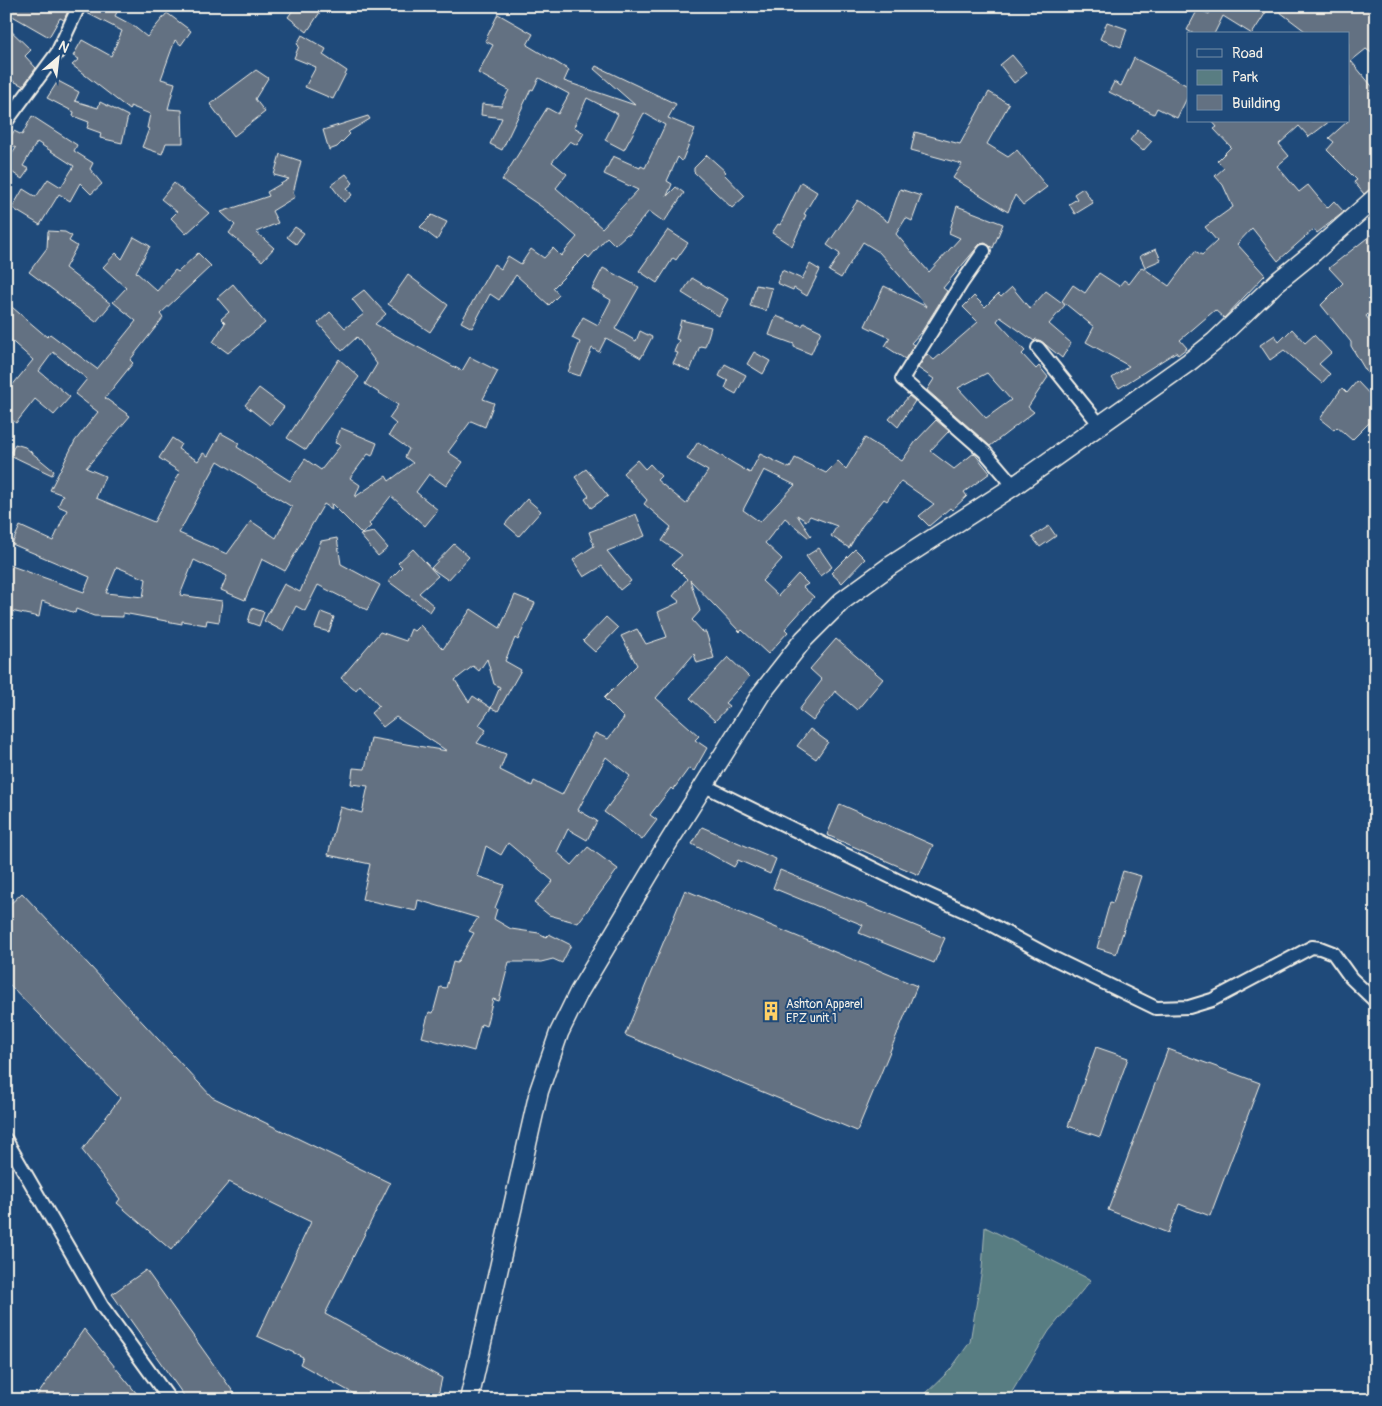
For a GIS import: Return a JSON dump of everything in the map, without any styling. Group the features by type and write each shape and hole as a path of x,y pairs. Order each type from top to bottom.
{"main road":[{"path":"469,1400 539,1091 560,1033 579,992 703,785 761,694 804,639 842,601 890,566 1014,486 1151,390 1208,347 1276,282 1314,252 1376,197"}],"street":[{"path":"6,122 57,52 79,6"},
{"path":"984,251 961,284 902,379 985,452 1014,486"},
{"path":"1038,348 1100,425"},
{"path":"703,785 907,886 973,915 1055,959 1156,1008 1189,1007 1212,1000 1312,947 1333,953 1351,978 1376,1002"},
{"path":"6,1140 102,1306 170,1400"}],"green space":[{"path":"985,1227 1091,1280 1049,1331 1007,1400 919,1400 950,1370 970,1342 982,1269"}],"building":[{"path":"17,6 70,6 64,20 60,18 49,37 9,14"},
{"path":"87,6 120,6 115,16 132,25 147,37 167,13 191,31 181,45 175,40 161,79 175,83 168,109 182,110 183,143 166,143 162,154 142,147 149,129 147,128 150,114 130,106 130,110 72,65 79,59 73,56 82,40 111,56 122,31 85,12"},
{"path":"296,6 324,6 307,32 288,17"},
{"path":"1208,6 1270,6 1253,32 1249,32 1223,16 1215,32 1190,32 1187,30 1198,9 1209,14 1212,9"},
{"path":"1272,6 1376,6 1376,56 1366,49 1351,61 1376,91 1376,185 1364,194 1354,182 1357,180 1327,150 1334,142 1329,138 1347,122 1350,122 1350,32 1306,32"},
{"path":"498,14 533,34 527,45 569,70 564,81 635,105 594,69 596,66 676,104 668,118 695,129 682,161 678,157 667,181 672,184 667,196 676,187 684,193 664,222 649,211 629,235 627,234 615,245 607,237 589,258 586,255 553,288 559,295 549,305 516,275 499,300 490,294 472,328 461,322 494,264 501,269 508,256 521,264 531,249 544,258 553,248 561,256 577,237 542,207 502,180 547,108 558,114 569,94 539,78 533,90 531,89 502,150 490,144 502,118 481,115 482,104 501,106 509,90 478,73 493,45 485,41","holes":["587,98 618,114 605,140 624,150 644,113 665,125 645,168 641,166 640,168 613,156 604,174 638,190 602,228 556,188 567,174 552,162 570,141 577,145 584,133 574,127"]},
{"path":"1107,22 1127,29 1121,47 1100,39"},
{"path":"6,26 31,50 25,56 36,68 23,86 6,77"},
{"path":"302,35 326,49 323,55 347,71 333,99 305,87 316,67 294,58 299,46 297,44"},
{"path":"1012,55 1027,73 1014,83 1000,65"},
{"path":"1134,58 1187,85 1187,98 1177,118 1157,108 1154,114 1109,92 1114,82 1121,86"},
{"path":"256,70 268,78 255,99 265,112 234,136 210,104"},
{"path":"58,81 79,92 75,101 98,108 100,102 128,116 122,143 100,138 101,133 87,128 89,122 73,116 74,112 47,98"},
{"path":"989,92 1009,104 987,144 1008,157 1017,150 1047,187 1023,205 1015,195 1008,212 953,178 962,164 911,150 915,132 960,144"},
{"path":"32,116 77,145 74,151 93,163 90,169 102,184 91,194 80,183 70,201 59,194 40,225 12,208 23,189 36,197 48,179 61,187 74,166 37,142 23,166 29,169 22,179 6,168 6,163 16,148 7,143 14,131 22,135"},
{"path":"368,116 370,119 348,132 350,134 337,147 329,150 323,130"},
{"path":"1213,122 1329,122 1309,137 1299,126 1279,144 1289,156 1277,166 1299,192 1308,185 1327,208 1334,201 1344,212 1317,233 1314,229 1278,261 1252,228 1237,244 1265,275 1224,318 1215,310 1180,340 1187,348 1178,355 1176,352 1119,388 1112,378 1129,366 1086,342 1094,327 1062,301 1073,285 1085,293 1099,273 1119,286 1124,280 1129,284 1142,267 1169,286 1195,251 1202,255 1217,241 1205,227 1233,207 1223,185 1215,176 1224,168 1217,161 1231,147 1214,129 1217,127"},
{"path":"1138,130 1152,141 1143,151 1130,140"},
{"path":"280,154 301,161 293,193 295,197 272,211 278,223 256,232 274,248 262,261 229,233 235,225 221,212 269,196 267,192 289,179 274,175"},
{"path":"707,155 726,172 724,174 745,196 732,208 694,172 694,168"},
{"path":"346,174 353,183 347,188 352,195 344,202 331,185"},
{"path":"801,182 817,192 804,214 806,215 792,246 772,233 778,224 780,225"},
{"path":"174,183 209,213 186,234 171,218 177,212 161,199"},
{"path":"1083,188 1093,203 1075,214 1069,204 1077,199 1074,194"},
{"path":"900,189 921,196 912,221 906,218 896,234 929,272 960,238 949,233 957,206 1003,224 993,248 985,243 980,244 943,288 947,291 922,331 911,343 914,345 905,359 885,346 890,338 865,326 884,286 927,307 879,252 863,242 841,278 829,271 840,254 827,245 858,200 888,222"},
{"path":"432,215 447,222 437,240 420,227"},
{"path":"295,227 304,233 296,244 287,237"},
{"path":"668,230 688,243 676,260 673,258 657,283 639,271"},
{"path":"48,231 65,232 72,236 69,241 77,246 65,268 111,304 96,322 29,272 47,248"},
{"path":"1376,231 1376,273 1369,281 1376,289 1376,306 1366,316 1376,329 1376,388 1351,346 1351,342 1321,305 1343,283 1329,268"},
{"path":"134,237 150,246 136,272 157,291 175,270 178,272 198,253 211,266 160,314 163,318 130,360 133,363 105,398 130,416 86,468 105,476 96,498 154,522 180,472 159,458 172,438 181,444 178,449 198,461 203,453 208,456 221,433 239,443 237,447 290,481 305,459 321,470 341,445 335,443 341,428 377,443 372,456 368,454 350,478 360,485 355,497 386,476 389,481 413,463 405,457 409,449 389,435 396,424 389,418 398,405 365,384 377,364 357,337 342,351 318,323 330,312 345,328 364,314 352,299 364,290 386,314 375,324 462,371 470,357 498,371 483,399 494,403 485,427 471,421 448,452 463,462 446,486 429,474 416,492 438,510 425,526 391,496 369,524 371,526 362,534 331,503 332,509 324,504 285,571 262,559 245,600 221,590 227,576 194,560 180,595 222,601 219,622 207,620 206,625 182,621 182,624 123,613 123,617 94,616 76,609 75,613 42,601 39,617 6,610 6,564 84,592 90,577 12,544 20,526 53,541 67,510 58,506 63,495 50,490 75,441 98,412 75,394 87,379 53,352 39,371 70,397 54,415 35,399 16,423 6,416 6,393 33,360 6,336 6,302 47,337 50,334 97,369 136,321 113,302 126,288 103,267 116,253 122,259","holes":["218,461 292,507 276,538 251,521 227,554 179,533","117,567 146,579 143,597 106,593"]},
{"path":"1156,249 1161,260 1145,267 1140,256"},
{"path":"810,264 820,270 807,296 794,288 793,290 777,283 782,270 802,279"},
{"path":"603,268 639,287 615,329 636,341 640,331 652,337 641,358 606,338 599,352 592,348 580,376 568,372 580,342 572,338 583,317 598,325 611,300 592,289"},
{"path":"408,275 448,305 430,332 388,304"},
{"path":"692,278 728,299 719,316 682,293"},
{"path":"233,284 265,323 228,353 213,342 225,323 221,319 229,312 217,298"},
{"path":"756,285 772,288 766,311 750,306"},
{"path":"1012,287 1030,309 1046,291 1065,305 1049,324 1071,343 1062,358 1041,341 1036,339 1034,341 1000,317 997,321 1025,351 1022,354 1036,369 1039,366 1048,377 1028,407 1034,412 990,446 927,390 934,379 918,368 927,354 934,360 978,322 963,307 974,296 985,307 998,294 1001,297","holes":["987,373 1011,400 986,418 958,388"]},
{"path":"776,316 802,326 804,323 821,331 811,354 794,347 794,344 769,335"},
{"path":"681,320 711,327 705,347 700,346 690,371 673,363 678,353 674,352 679,340 676,339"},
{"path":"1292,329 1305,343 1314,335 1331,353 1319,364 1330,374 1322,383 1284,350 1270,360 1260,345 1275,335 1279,342"},
{"path":"754,352 770,361 763,374 747,364"},
{"path":"339,359 359,377 306,450 287,438"},
{"path":"725,364 746,375 736,394 725,388 728,381 719,376"},
{"path":"1357,381 1376,401 1376,416 1352,440 1337,427 1334,430 1320,419 1342,388 1347,393"},
{"path":"259,388 284,407 270,425 245,405"},
{"path":"909,396 915,401 898,427 889,419"},
{"path":"936,420 949,431 930,451 954,469 974,453 990,473 964,492 967,496 952,510 950,508 929,526 919,516 934,504 901,481 887,501 884,499 862,526 849,548 831,536 837,526 810,516 806,521 797,515 811,536 809,538 785,518 765,543 782,559 762,581 778,596 798,574 808,584 803,587 814,597 785,629 788,632 768,654 742,630 740,632 690,580 700,611 692,620 703,632 706,632 714,658 697,663 694,654 656,698 699,736 695,740 707,748 694,771 689,768 673,790 671,788 650,815 657,820 642,840 604,812 630,776 606,757 578,810 597,821 587,840 568,829 557,852 572,865 588,847 618,869 578,923 549,915 534,903 553,881 508,843 501,855 486,846 477,876 504,885 495,908 497,909 494,919 511,929 539,933 546,937 549,934 571,945 562,963 553,959 541,962 509,962 499,1001 493,999 486,1026 481,1024 474,1051 422,1037 429,1012 433,1013 440,987 446,988 453,962 457,963 474,933 469,931 478,918 418,900 416,911 362,899 370,864 328,855 340,807 362,813 368,786 351,784 353,768 365,769 371,738 447,751 396,717 383,727 371,713 379,706 360,685 356,690 341,678 380,632 406,641 411,629 414,631 420,625 443,649 471,609 500,628 515,595 535,603 518,640 515,638 505,661 521,670 498,711 491,708 479,725 486,730 477,743 506,754 500,770 532,786 534,781 562,795 595,733 608,739 624,718 604,698 637,665 621,636 637,629 646,644 667,637 658,612 680,602 673,596 687,579 672,564 682,555 662,541 671,527 644,504 647,500 623,473 637,460 645,469 650,464 661,476 657,480 686,504 708,471 687,459 698,442 750,473 760,454 790,468 795,458 826,473 838,461 846,469 865,438 902,461 916,441","holes":["764,470 795,485 760,522 743,510","487,659 494,684 500,687 491,708 473,696 469,702 455,680 473,666 479,671"]},
{"path":"15,444 25,447 54,471 52,475 10,455"},
{"path":"586,469 608,496 591,508 585,499 589,496 575,477"},
{"path":"527,499 541,511 519,536 505,524"},
{"path":"636,514 645,536 607,551 631,581 620,590 602,566 584,577 573,560 594,546 589,532"},
{"path":"1049,526 1056,536 1040,547 1032,537"},
{"path":"374,532 388,548 378,556 360,535"},
{"path":"337,538 341,564 380,585 367,610 318,585 305,611 296,606 283,631 264,621 284,584 300,592 321,541"},
{"path":"454,544 469,557 448,580 431,568"},
{"path":"819,548 832,567 820,576 806,556"},
{"path":"413,549 438,576 419,593 434,606 430,612 388,581 402,567 398,563"},
{"path":"855,549 865,559 842,583 831,573"},
{"path":"252,608 264,612 259,626 248,622"},
{"path":"321,612 334,617 329,632 315,628"},
{"path":"606,617 618,628 595,652 583,641"},
{"path":"836,639 883,679 857,710 835,691 813,721 799,710 822,680 810,669"},
{"path":"728,657 749,677 725,703 729,706 715,721 690,698"},
{"path":"810,729 828,742 816,759 797,746"},
{"path":"840,804 933,845 919,875 827,835"},
{"path":"702,827 776,859 770,874 738,860 734,867 692,844"},
{"path":"780,870 945,938 934,963 859,933 863,925 773,888"},
{"path":"1123,871 1141,876 1116,954 1097,948 1110,902 1113,903"},
{"name":"Ashton Apparel EPZ unit 1","path":"685,890 917,986 857,1131 625,1035"},
{"path":"22,893 212,1097 390,1183 325,1314 442,1378 437,1400 365,1400 300,1364 303,1357 257,1336 311,1222 229,1182 171,1250 117,1203 120,1199 82,1150 120,1098 6,981 6,908"},
{"path":"1096,1047 1128,1058 1100,1137 1068,1126"},
{"path":"1168,1049 1260,1083 1210,1216 1179,1204 1168,1233 1108,1210"},
{"path":"146,1270 239,1400 187,1400 112,1294"},
{"path":"84,1329 142,1400 34,1400"}],"place":[{"name":"Ashton Apparel EPZ unit 1","path":"771,1011"}]}
